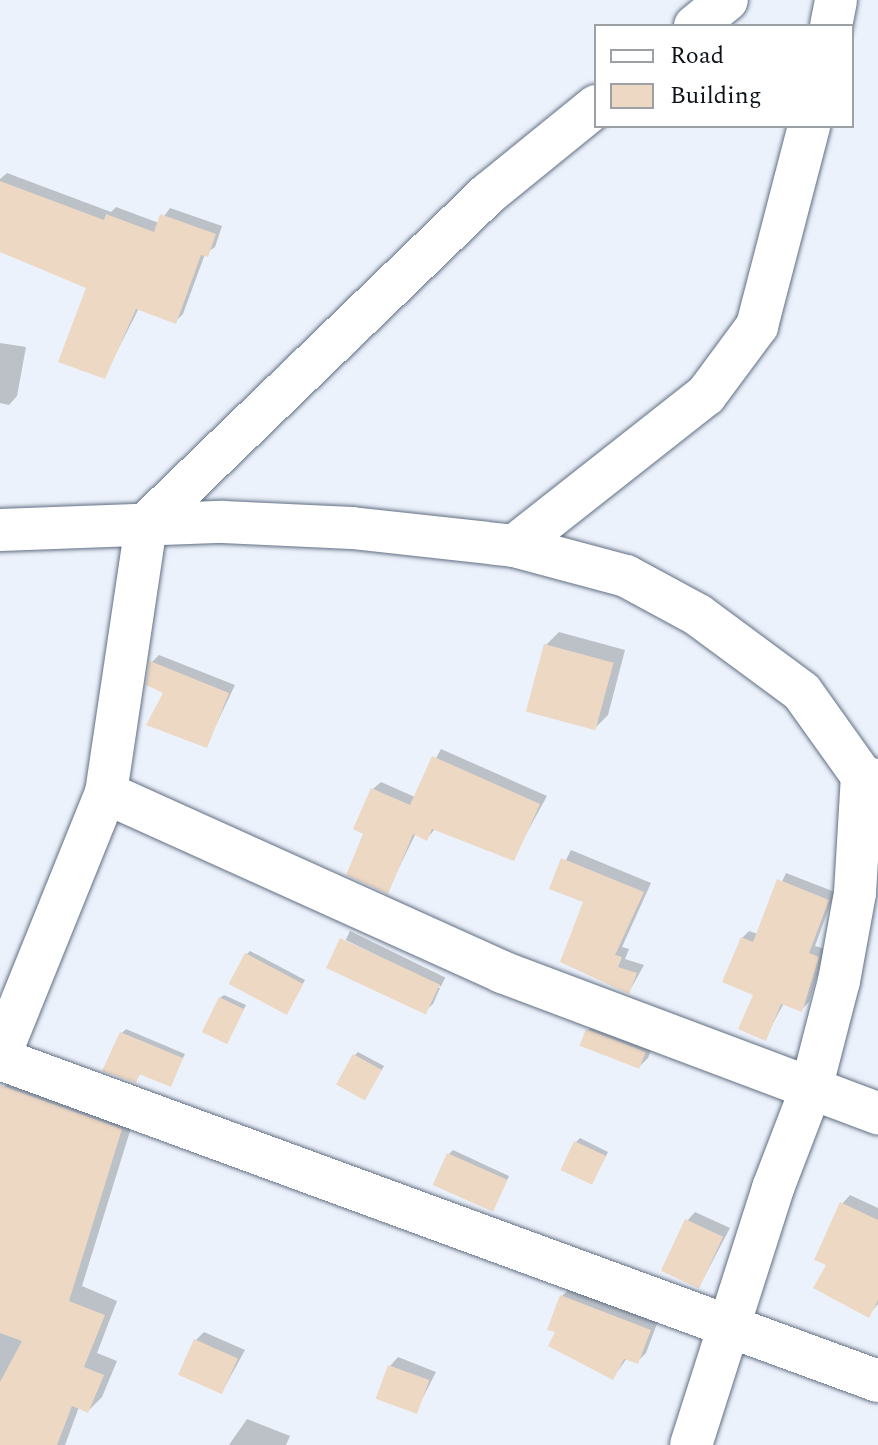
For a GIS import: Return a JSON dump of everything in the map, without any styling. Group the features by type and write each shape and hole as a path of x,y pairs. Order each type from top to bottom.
{"street":[{"path":"697,24 727,0"},
{"path":"831,24 836,0"},
{"path":"594,108 489,193 146,524 106,793 0,1057 730,1323 878,1381"},
{"path":"514,546 706,395 757,326 808,128"},
{"path":"0,530 146,524 352,528 514,546 626,576 698,615 802,692 870,778 855,893 811,1089 691,1445"},
{"path":"106,793 502,972 878,1113"}],"building":[{"path":"0,181 104,220 106,214 154,232 160,214 216,234 208,257 201,255 176,324 136,309 105,379 58,362 86,288 0,252"},
{"path":"544,644 614,663 595,730 526,712"},
{"path":"150,661 229,693 207,748 146,725 163,693 146,685"},
{"path":"432,756 540,804 514,861 432,829 427,841 413,834 388,894 346,875 363,834 353,829 371,788 410,805"},
{"path":"561,858 644,892 615,955 622,957 618,967 637,973 629,994 560,962 583,902 549,889"},
{"path":"777,879 829,900 809,953 819,957 802,1012 781,1004 766,1041 738,1029 753,995 722,982 741,937 753,942"},
{"path":"340,938 440,984 426,1014 326,968"},
{"path":"245,953 303,984 287,1015 229,984"},
{"path":"219,997 244,1009 227,1044 202,1032"},
{"path":"586,1029 646,1052 639,1069 580,1046"},
{"path":"120,1032 183,1058 171,1087 139,1074 136,1083 102,1071"},
{"path":"353,1054 382,1070 365,1101 336,1085"},
{"path":"0,1085 122,1129 69,1301 105,1315 84,1367 104,1375 88,1413 72,1406 57,1445 0,1445 0,1382 22,1341 0,1333"},
{"path":"574,1141 606,1156 592,1185 560,1170"},
{"path":"447,1153 507,1180 493,1212 433,1185"},
{"path":"840,1202 878,1220 878,1300 869,1318 813,1288 826,1265 814,1260"},
{"path":"685,1219 723,1237 699,1288 661,1271"},
{"path":"560,1295 651,1330 638,1364 624,1359 613,1380 548,1346 555,1332 547,1330"},
{"path":"194,1339 238,1359 222,1394 178,1375"},
{"path":"388,1365 429,1380 417,1414 376,1399"}]}
